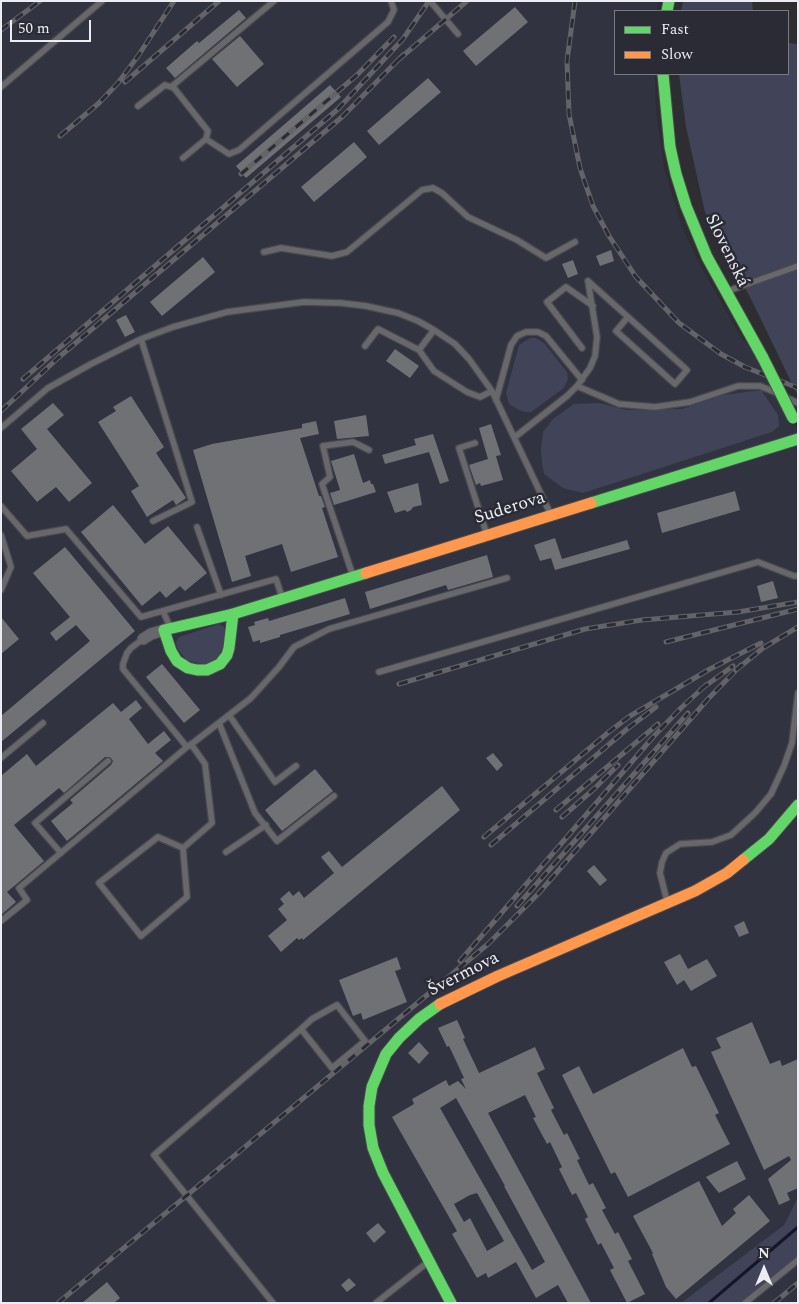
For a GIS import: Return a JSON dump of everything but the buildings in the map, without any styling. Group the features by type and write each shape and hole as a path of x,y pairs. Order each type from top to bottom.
{"street":[{"name":"Slovenská","path":"663,75 666,121 678,182 699,240 798,430"},
{"name":"Suderova","path":"143,639 151,634 233,614 798,439"},
{"path":"168,629 171,651 179,663 191,669 207,670 220,664 227,655 232,632 233,614"},
{"name":"Švermova","path":"451,1303 383,1173 373,1148 369,1125 369,1106 372,1087 386,1054 399,1038 419,1019 441,1004 498,976 667,904 727,873 769,839 798,805"}],"lane":[{"path":"1,87 102,1"},
{"path":"171,87 274,1"},
{"path":"206,140 229,154 239,150 388,22 394,10 391,1"},
{"path":"430,1 458,34"},
{"path":"138,106 166,85 174,88 208,131 206,140 183,158"},
{"path":"264,252 281,248 332,256 347,252 422,190 433,188 442,193 468,217 517,240 546,258 576,242"},
{"path":"726,292 798,266"},
{"path":"515,437 567,396 590,368 597,347 597,337 588,280 687,370 675,384 616,331 628,318"},
{"path":"582,348 547,302 566,287 593,306"},
{"path":"1,428 48,388 141,339 173,327 227,312 304,302 341,303 398,313 418,320 454,344 469,359 492,391 551,515"},
{"path":"365,346 378,329 419,350 434,371 467,392 480,397 492,391"},
{"path":"419,350 434,330"},
{"path":"496,400 511,345 517,336 526,332 538,332 546,336 582,380"},
{"path":"141,339 192,502 153,521"},
{"path":"577,386 619,404 655,407 690,402 738,386 760,386 798,402"},
{"path":"353,576 322,484 330,477 323,446 353,442 369,450"},
{"path":"475,443 459,448 487,535"},
{"path":"1,506 27,536 66,529 141,617 276,579 282,598"},
{"path":"198,527 221,595"},
{"path":"1,535 11,567 1,590"},
{"path":"379,672 758,562 798,576"},
{"path":"1,921 27,900 19,888 189,746 251,698 294,647 330,630 507,578"},
{"path":"163,611 168,629"},
{"path":"143,639 127,653 123,669 205,764 212,823 183,848"},
{"path":"667,904 660,873 666,853 680,844 712,842 731,835 755,813 771,794 792,743 798,693"},
{"path":"229,715 275,782 296,766"},
{"path":"1,758 43,723"},
{"path":"219,723 255,813 277,841 334,796"},
{"path":"61,853 35,822 108,761"},
{"path":"226,852 266,825"},
{"path":"158,837 183,848 187,898 141,936 99,883 158,837"},
{"path":"274,1303 154,1155 312,1019 337,1005 365,1041 332,1068 301,1029"},
{"path":"745,1303 798,1260"},
{"path":"376,1303 384,1300 428,1262"}],"shaded area":[{"path":"1,1 658,1 657,10 614,10 614,75 655,75 656,112 664,168 682,227 698,261 741,338 763,358 798,430 798,1197 784,1225 681,1303 1,1303"},
{"path":"683,1 752,1 753,10 681,10"},
{"path":"789,43 798,44 798,396 752,301 705,212 686,127 679,75 789,75"},
{"path":"530,338 536,338 544,343 567,372 568,379 564,388 531,412 525,412 509,404 506,393 519,345"},
{"path":"761,390 778,415 779,426 772,432 583,493 563,488 544,474 541,450 543,432 553,419 574,404 599,403 626,410 682,409 723,395"},
{"path":"219,624 224,627 225,631 223,647 218,658 206,664 187,661 177,648 176,642 179,637"},
{"path":"798,1197 798,1258 744,1303 681,1303 784,1225"},
{"path":"798,1258 798,1303 744,1303"}],"waterway":[{"path":"709,1303 798,1227"}],"railway":[{"path":"1,30 40,1"},
{"path":"60,136 99,103 118,83 174,1"},
{"path":"125,82 219,1"},
{"path":"23,379 338,109 403,39 429,1"},
{"path":"398,60 467,1"},
{"path":"575,1 567,61 569,114 580,168 593,206 609,236 636,277 679,323 721,354 745,367 798,388"},
{"path":"241,174 357,75 394,37"},
{"path":"1,411 58,358 342,117 403,55"},
{"path":"399,684 585,629 642,620 738,612 798,602"},
{"path":"666,642 798,609"},
{"path":"736,670 763,648 798,627"},
{"path":"484,837 630,716 710,669 761,643"},
{"path":"58,1303 488,944 538,894 708,699 741,665"},
{"path":"701,689 733,666"},
{"path":"460,961 654,736 706,685"},
{"path":"491,845 627,729 656,707"},
{"path":"517,906 688,713"},
{"path":"556,810 658,724"},
{"path":"562,817 618,765"},
{"path":"774,1303 798,1283"}],"traffic: fast":[{"path":"667,10 669,1"},
{"path":"663,75 670,147 686,206 707,257 763,358"},
{"path":"763,358 793,418"},
{"path":"591,503 798,439"},
{"path":"233,614 229,648 227,655 220,664 207,670 197,670 188,668 177,661 171,651 164,630 233,614 366,573"},
{"path":"743,860 769,839 798,805"},
{"path":"440,1004 419,1019 399,1038 386,1054 372,1087 369,1125 373,1148 383,1173 451,1303"}],"traffic: slow":[{"path":"366,573 591,503"},
{"path":"440,1004 498,976 695,891 727,873 743,860"}]}
